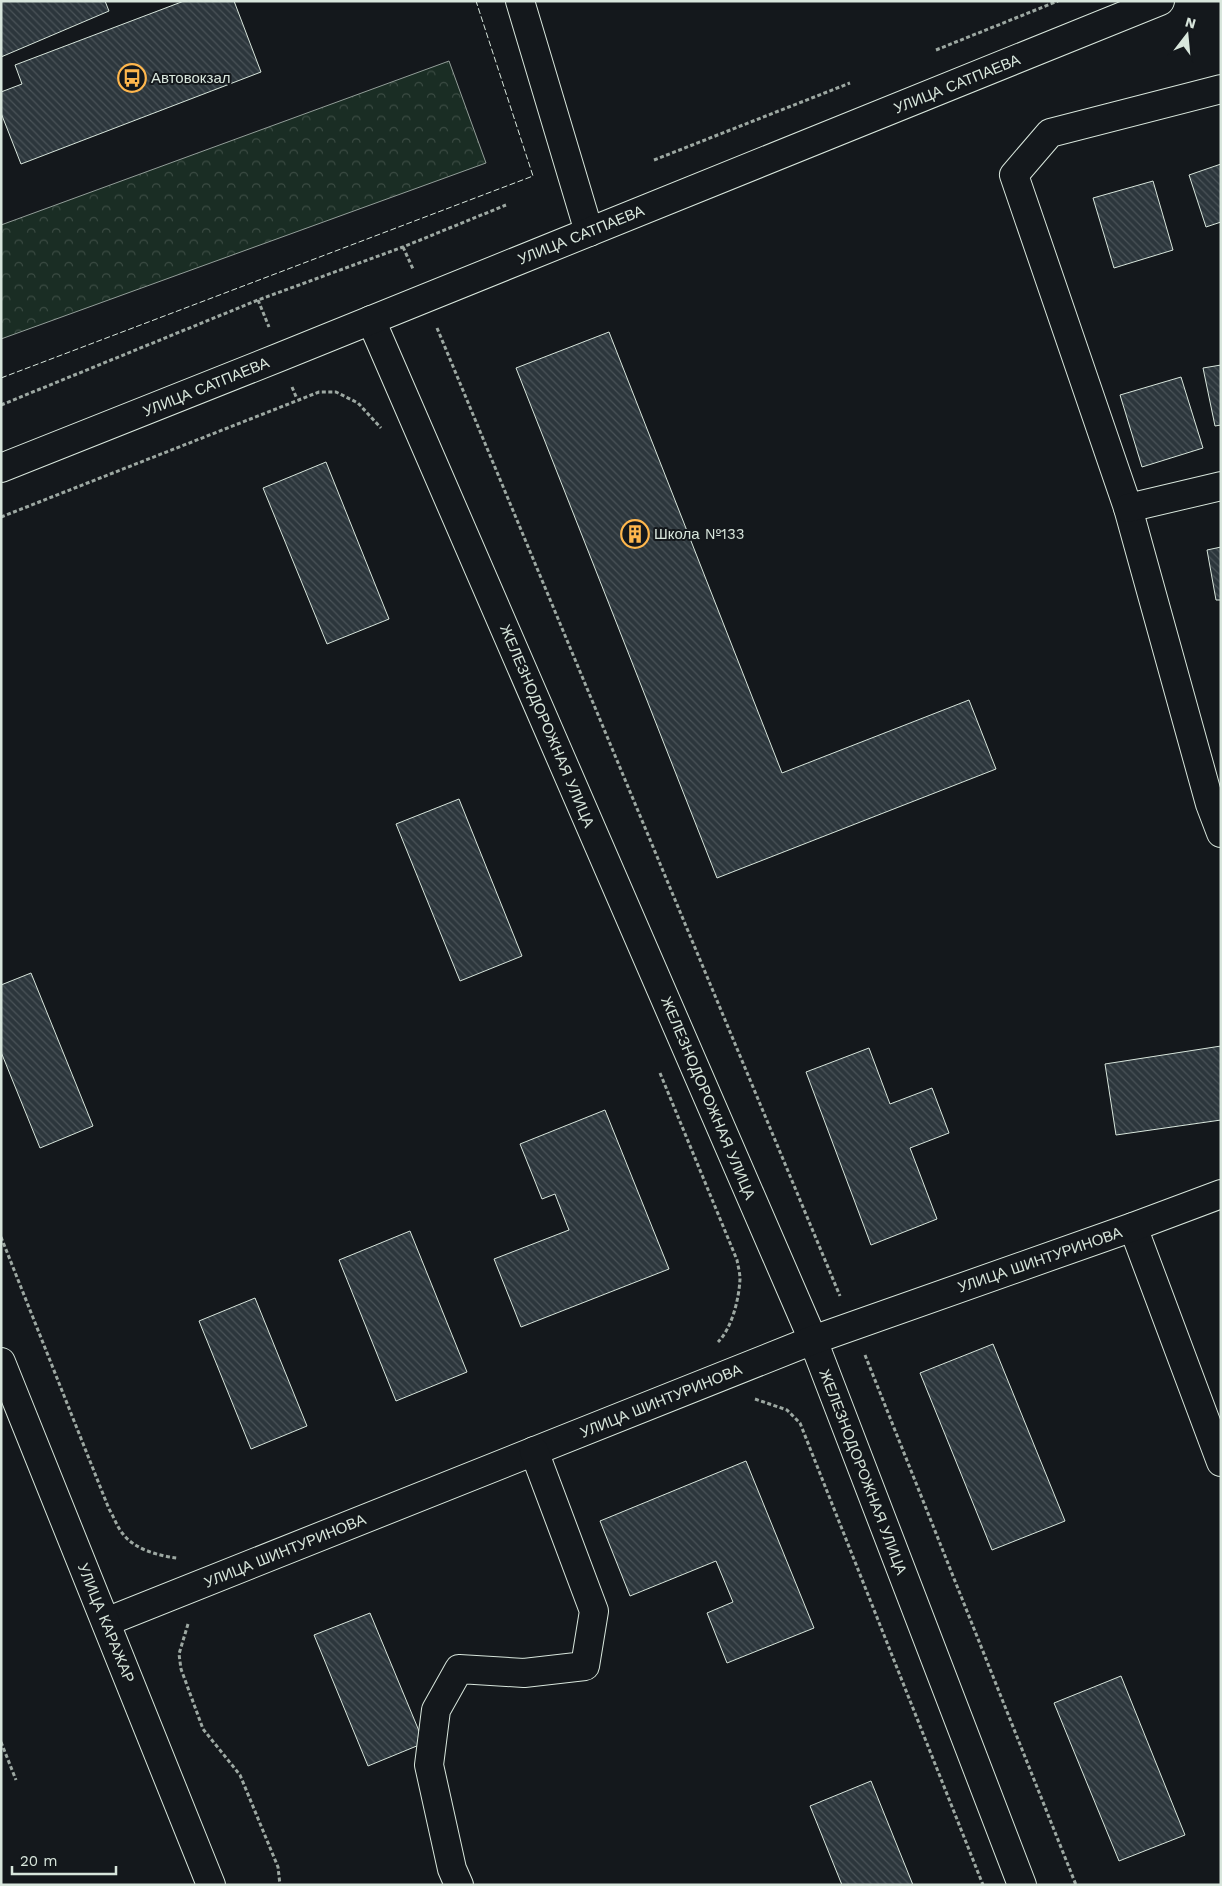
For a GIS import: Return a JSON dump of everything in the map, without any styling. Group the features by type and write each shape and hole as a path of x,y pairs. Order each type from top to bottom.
{"street":[{"path":"520,1 589,232"},
{"name":"УЛИЦА САТПАЕВА","path":"1,468 1160,1"},
{"path":"1221,89 1050,133 1014,176 1128,508 1210,804 1221,833"},
{"name":"ЖЕЛЕЗНОДОРОЖНАЯ УЛИЦА","path":"372,320 812,1340 1022,1885"},
{"path":"1128,508 1221,486"},
{"name":"УЛИЦА ШИНТУРИНОВА","path":"106,1622 812,1340 1221,1194"},
{"path":"1133,1227 1221,1462"},
{"name":"УЛИЦА КАРАЖАР","path":"1,1362 211,1885"},
{"path":"459,1885 452,1869 429,1765 436,1710 459,1669 524,1673 585,1666 594,1610 534,1452"}],"path":[{"path":"936,50 1058,1"},
{"path":"654,160 850,83"},
{"path":"1,405 258,300 506,205"},
{"path":"403,246 853,1326 1076,1885"},
{"path":"1,517 319,392 336,392 358,403 386,435"},
{"path":"657,1066 737,1260 740,1279 738,1295 723,1337 716,1344"},
{"path":"1,1237 109,1509 124,1535 137,1546 176,1558 185,1556"},
{"path":"1,1742 16,1780"}],"green space":[{"path":"449,61 486,163 1,339 1,225"}],"building":[{"path":"1,1 105,1 109,11 1,57"},
{"name":"Автовокзал","path":"184,1 234,1 261,72 21,164 1,113 1,92 22,84 15,65"},
{"path":"1221,164 1221,222 1206,227 1189,175"},
{"path":"1153,181 1173,250 1114,268 1093,198"},
{"name":"Школа №133","path":"609,332 782,773 969,700 996,769 717,878 516,368"},
{"path":"1221,365 1221,425 1215,426 1203,368"},
{"path":"1181,377 1203,448 1142,467 1120,395"},
{"path":"326,462 389,619 327,644 263,488"},
{"path":"1221,547 1221,600 1216,600 1207,550"},
{"path":"459,799 522,956 460,981 396,824"},
{"path":"31,973 93,1126 40,1148 1,1052 1,985"},
{"path":"1221,1046 1221,1120 1116,1135 1105,1064"},
{"path":"869,1048 890,1104 932,1088 949,1133 910,1148 937,1219 871,1245 806,1072"},
{"path":"605,1110 669,1269 521,1327 494,1259 569,1230 555,1194 542,1199 520,1144"},
{"path":"410,1231 467,1372 396,1401 339,1260"},
{"path":"255,1298 307,1426 251,1449 199,1321"},
{"path":"993,1344 1065,1521 992,1550 920,1373"},
{"path":"746,1461 814,1628 727,1663 707,1613 733,1602 716,1561 630,1596 600,1521"},
{"path":"370,1613 424,1743 368,1766 314,1635"},
{"path":"1121,1676 1185,1835 1119,1861 1054,1703"},
{"path":"871,1781 913,1885 842,1885 810,1806"}],"fence":[{"path":"1,378 533,176 476,1"}],"place":[{"name":"Автовокзал","path":"132,78"},
{"name":"Школа №133","path":"635,534"}]}
